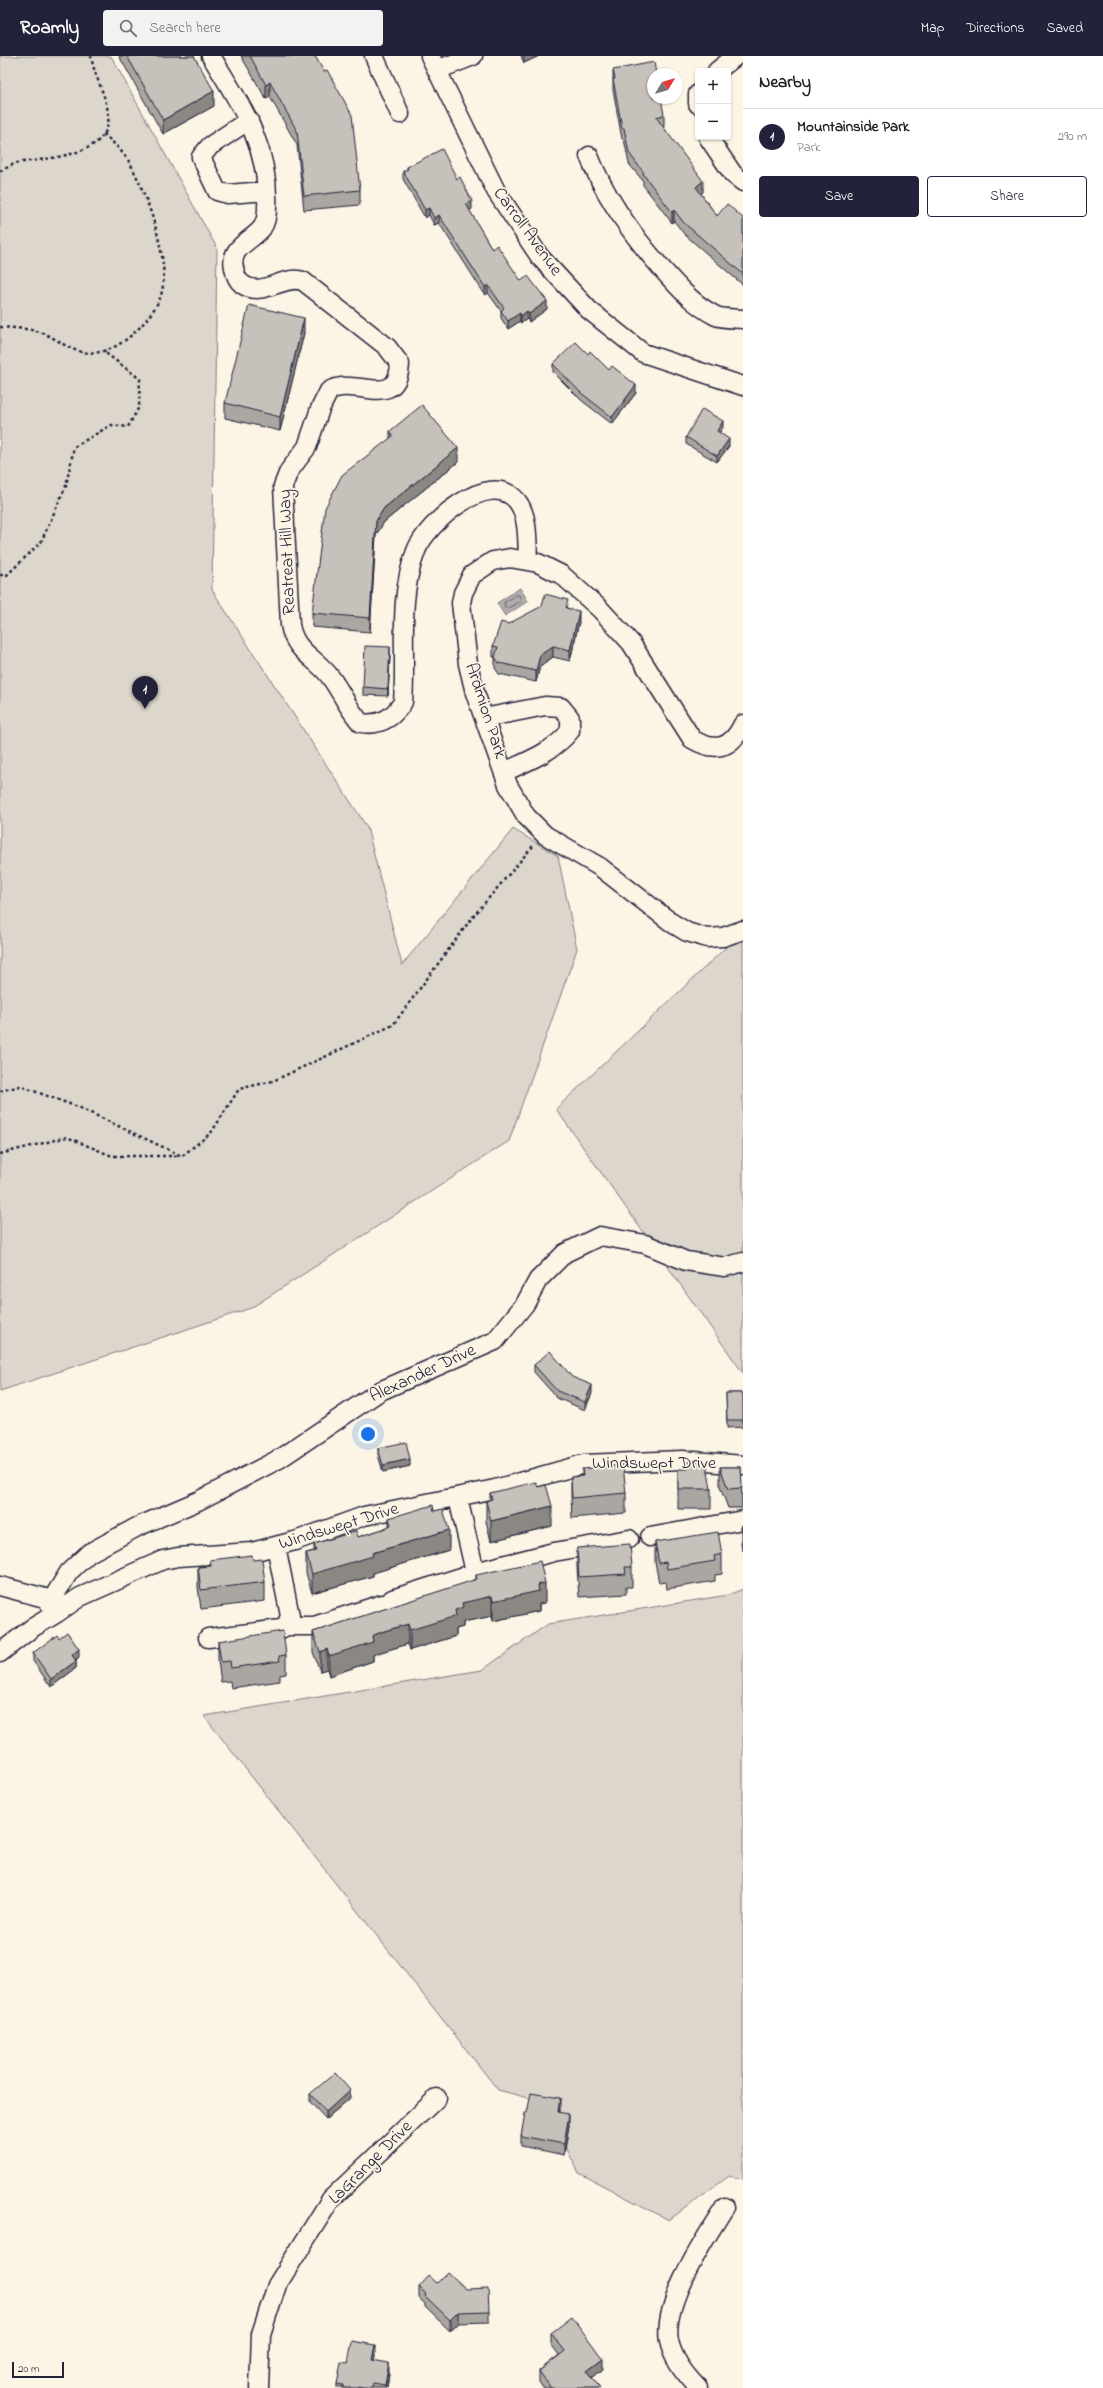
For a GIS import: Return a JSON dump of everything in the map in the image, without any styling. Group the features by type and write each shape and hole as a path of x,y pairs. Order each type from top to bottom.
{"street":[{"name":"Reatreat Hill Way","path":"211,56 249,120 261,152 266,191 267,207 263,226 239,248 235,255 233,264 236,276 241,283 247,287 260,288 292,279 303,281 387,347 400,364 396,379 388,388 380,391 343,385 329,392 320,410 308,447 286,476 283,503 290,625 295,641 308,657 325,669 350,710 361,722 379,723 388,720 397,712 403,702 405,597 416,550 430,529 466,498 490,492 508,494 517,501 522,512 528,560"},
{"path":"374,56 400,114"},
{"path":"434,63 473,56"},
{"path":"721,68 736,56"},
{"name":"Carroll Avenue","path":"434,63 496,191 540,257 588,310 643,353 743,386"},
{"path":"249,120 210,146 201,157 217,191 228,194 266,191"},
{"path":"710,140 733,174 743,182"},
{"path":"589,156 600,183 614,209 642,246 686,296 717,317 743,319"},
{"name":"Ardmion Park","path":"743,724 739,734 731,742 723,746 704,746 692,739 631,643 600,609 552,568 528,560 505,559 485,564 472,575 463,593 461,615 468,664 484,718 508,785 526,816 545,835 600,867 672,923 687,932 707,938 723,937 743,930"},
{"path":"484,718 546,706 561,706 570,718 570,732 562,741 540,756 504,772"},
{"name":"Alexander Drive","path":"57,1613 56,1593 69,1572 90,1553 137,1527 198,1501 279,1459 380,1391 495,1341 525,1304 538,1280 565,1253 600,1236 645,1244 686,1261 725,1268 743,1262"},
{"name":"Windswept Drive","path":"0,1653 32,1628 80,1597 163,1560 178,1557 252,1552 296,1541 364,1516 458,1498 584,1464 682,1460 743,1464"},
{"path":"458,1498 476,1572"},
{"path":"650,1537 717,1526 743,1520"},
{"path":"208,1638 280,1629 286,1626 314,1626 476,1572 560,1550 629,1539"},
{"path":"276,1546 290,1616 286,1626"},
{"path":"0,1586 44,1598 57,1613"},
{"name":"LaGrange Drive","path":"259,2388 261,2334 277,2285 331,2199 437,2098"},
{"path":"698,2388 674,2354 669,2341 672,2312 690,2262 725,2207"}],"path":[{"path":"0,172 15,164 54,160 74,154 98,140 107,127 108,113 91,56"},
{"path":"0,327 37,331 67,348 86,352 103,351 115,347 131,335 148,318 160,298 164,275 163,248 130,164 118,148 103,133"},
{"path":"0,575 7,574 41,542 66,486 74,447 111,425 128,428 139,407 140,379 103,351"},
{"path":"0,1154 67,1137 112,1156 182,1156 211,1133 239,1089 273,1080 393,1024 472,919 531,848 545,835"},
{"path":"0,1091 20,1086 78,1107 182,1156"}],"shaded area":[{"path":"0,56 111,56 217,248 212,590 367,827 402,965 513,829 558,856 577,949 509,1141 251,1308 0,1391"},
{"path":"743,931 743,1373 556,1109"},
{"path":"743,1589 743,2179 728,2176 669,2220 579,2173 543,2102 498,2090 204,1716 482,1670 548,1624 728,1595"}],"water":[{"path":"520,588 528,601 505,616 497,603"}],"building":[{"path":"127,56 194,56 214,91 163,120"},
{"path":"250,56 315,56 324,72 327,70 352,115 360,190 304,196 297,131 270,82 266,85"},
{"path":"654,62 655,68 647,68 647,104 662,104 664,115 656,117 703,181 696,187 717,216 727,204 743,218 743,274 684,223 674,210 672,212 629,153 624,128 622,128 613,79 615,79 613,70"},
{"path":"442,149 457,179 460,177 472,201 466,204 492,249 497,245 521,281 528,276 547,301 529,314 527,311 521,316 520,313 508,321 501,311 504,308 488,285 485,287 439,215 434,218 429,208 425,210 403,171 408,169 407,167"},
{"path":"249,305 304,318 280,417 225,403"},
{"path":"576,342 588,354 590,351 609,370 612,366 636,385 612,417 581,393 553,364"},
{"path":"422,405 458,448 384,508 376,521 370,618 312,613 325,508 342,475 393,436 390,431"},
{"path":"702,409 723,421 717,431 729,439 717,456 686,437"},
{"path":"545,594 568,600 566,608 579,611 570,650 553,646 540,655 536,671 499,663 495,657 498,647 493,646 501,622 508,624 542,606"},
{"path":"365,646 390,647 388,689 363,687"},
{"path":"550,1351 572,1377 592,1385 585,1402 557,1391 534,1365"},
{"path":"726,1393 743,1393 743,1420 727,1420"},
{"path":"406,1442 410,1459 383,1465 378,1448"},
{"path":"688,1461 706,1461 711,1489 678,1489 678,1469 688,1469"},
{"path":"623,1465 626,1493 572,1498 571,1477 583,1476 582,1469"},
{"path":"720,1467 741,1467 742,1488 728,1489"},
{"path":"536,1482 538,1487 546,1485 552,1506 491,1521 486,1501 492,1499 490,1493"},
{"path":"433,1505 434,1511 443,1509 449,1530 372,1553 373,1556 312,1574 306,1553 316,1551 314,1544 356,1531 358,1537 383,1529 391,1525 389,1518"},
{"path":"718,1532 722,1554 714,1556 715,1561 667,1569 666,1562 659,1563 655,1542"},
{"path":"630,1544 632,1567 625,1567 626,1574 579,1577 577,1548"},
{"path":"252,1555 253,1560 262,1559 265,1582 201,1590 198,1567 211,1566 210,1560"},
{"path":"540,1561 545,1583 538,1585 539,1591 493,1601 492,1596 462,1603 463,1607 455,1610 456,1616 410,1630 408,1624 381,1632 372,1636 373,1642 329,1656 327,1649 320,1652 313,1632 477,1579 476,1575"},
{"path":"283,1631 286,1655 279,1656 280,1661 231,1668 230,1661 221,1662 218,1641"},
{"path":"67,1632 79,1649 72,1655 76,1661 51,1679 33,1653 57,1635 59,1638"},
{"path":"335,2073 350,2090 326,2112 310,2094"},
{"path":"531,2093 560,2098 558,2112 569,2114 564,2144 521,2136 525,2113 527,2113"},
{"path":"448,2272 466,2289 488,2288 489,2311 458,2312 450,2320 425,2296 426,2294 419,2287 429,2276 437,2283"},
{"path":"572,2317 603,2359 587,2371 600,2388 551,2388 539,2371 565,2351 551,2333"},
{"path":"352,2341 375,2345 372,2360 389,2363 385,2385 373,2383 372,2388 343,2388 343,2385 337,2384 341,2362 348,2363"}],"place":[{"name":"Mountainside Park","path":"145,709"}]}
